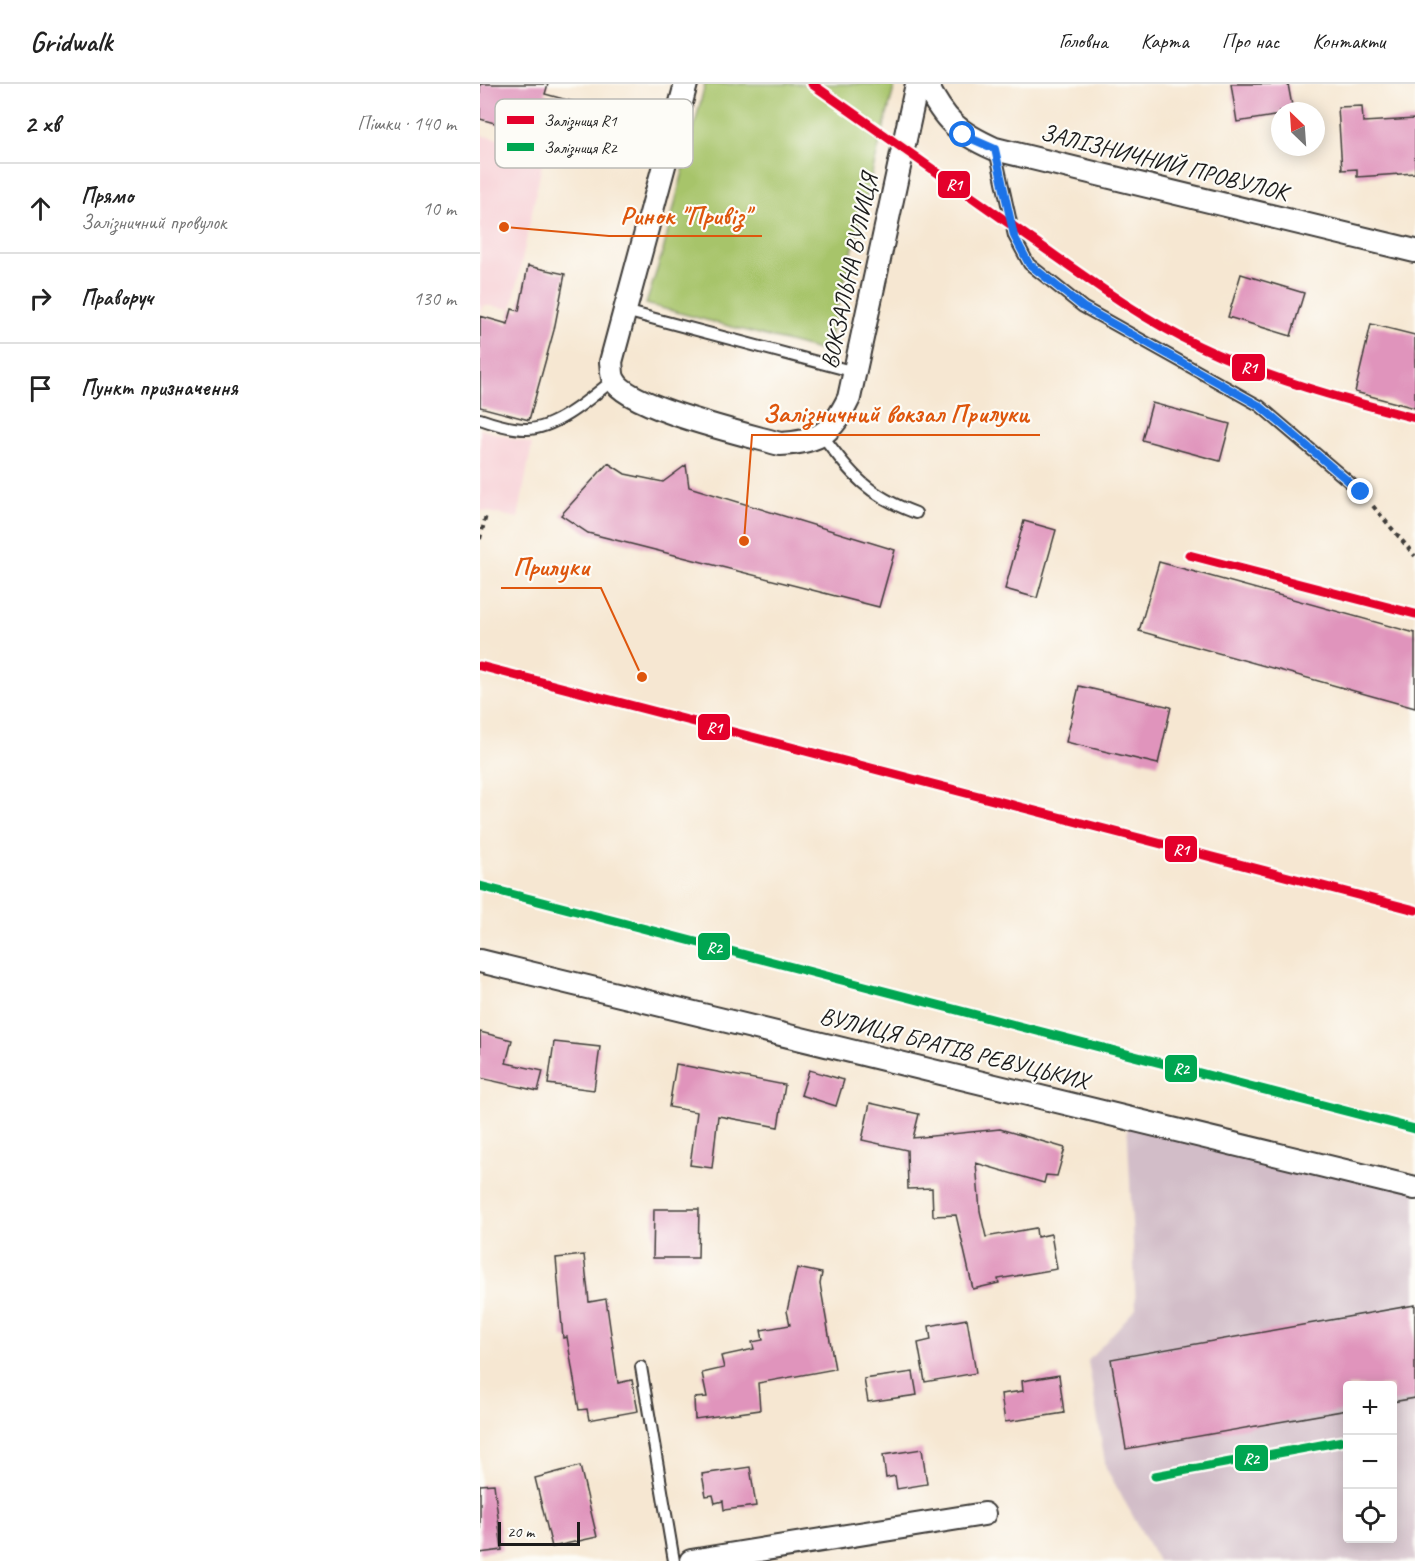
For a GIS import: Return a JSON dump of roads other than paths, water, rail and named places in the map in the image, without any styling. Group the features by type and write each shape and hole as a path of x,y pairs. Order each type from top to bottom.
{"street":[{"path":"682,99 686,84"},
{"name":"ВОКЗАЛЬНА ВУЛИЦЯ","path":"822,435 837,423 849,398 917,84"},
{"name":"ЗАЛІЗНИЧНИЙ ПРОВУЛОК","path":"926,84 938,108 963,135 995,149 1415,251"},
{"path":"663,168 611,362 614,380 623,391 644,404 780,444 803,443 822,435"},
{"name":"ВУЛИЦЯ БРАТІВ РЕВУЦЬКИХ","path":"480,962 1415,1188"},
{"path":"691,1561 984,1514"}],"lane":[{"path":"995,149 1014,236 1029,264 1083,307 1260,406 1361,492"},
{"path":"625,311 855,372"},
{"path":"480,419 526,429 543,426 575,409 614,380"},
{"path":"822,435 855,479 887,502 916,513"},
{"path":"641,1367 674,1561"}],"rail line":[{"name":"R1","path":"812,84 1090,280 1176,335 1225,358 1278,378 1333,396 1415,418"},
{"name":"R1","path":"1189,555 1415,614"},
{"name":"R1","path":"480,666 1415,910"},
{"name":"R2","path":"480,886 1415,1129"},
{"name":"R2","path":"1155,1476 1343,1441"}],"place":[{"name":"Ринок \"Привіз\"","path":"504,227"},
{"name":"Залізничний вокзал Прилуки","path":"744,541"},
{"name":"Прилуки","path":"642,677"}]}
